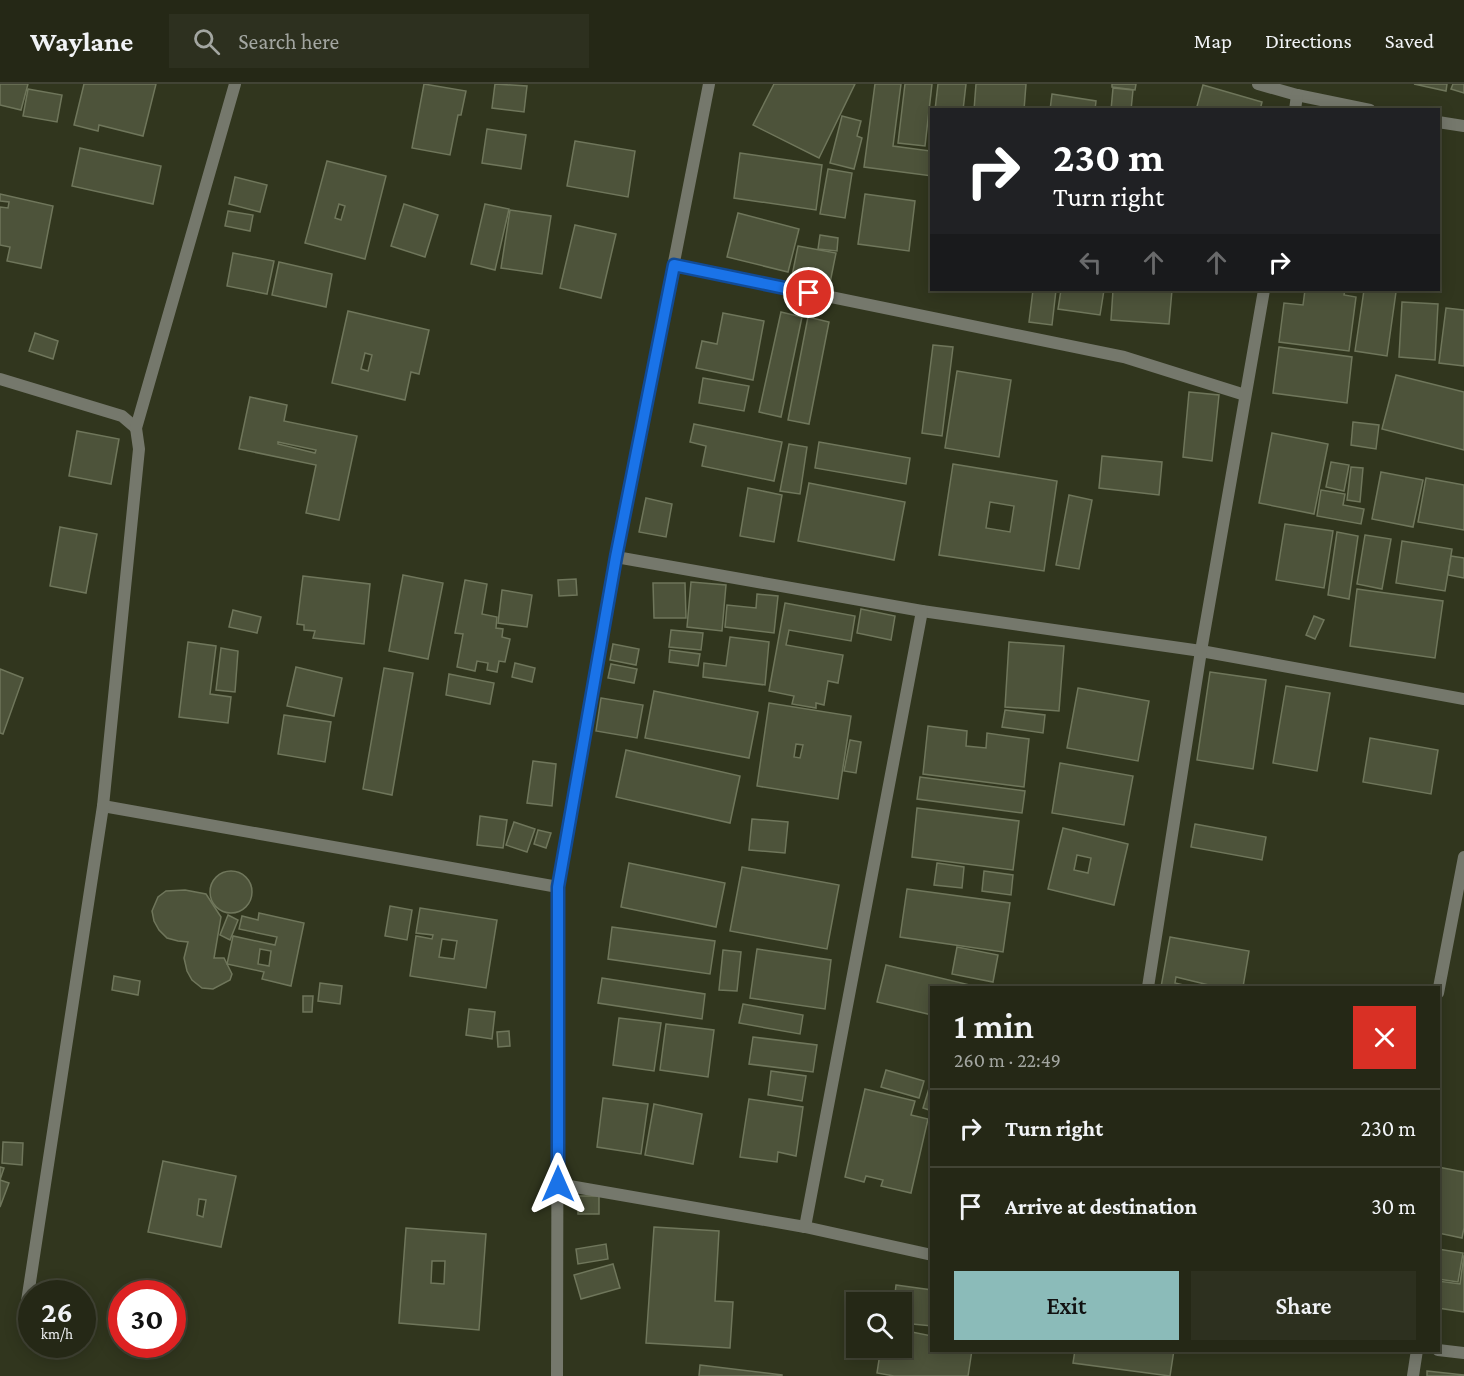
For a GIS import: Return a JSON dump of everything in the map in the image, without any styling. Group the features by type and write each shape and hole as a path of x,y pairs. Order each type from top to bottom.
{"street":[{"path":"30,1280 104,806 139,449 136,428 235,84"},
{"path":"557,1376 558,887 616,557 709,84"},
{"path":"1258,84 1360,108"},
{"path":"1294,108 1297,95"},
{"path":"1440,122 1464,126"},
{"path":"674,265 1124,357 1245,395"},
{"path":"1149,986 1201,651 1264,291"},
{"path":"0,379 122,416 136,428"},
{"path":"616,557 922,611 1201,651 1464,699"},
{"path":"805,1227 922,611"},
{"path":"104,806 558,887"},
{"path":"1439,986 1464,857"},
{"path":"558,1184 805,1227 930,1255"},
{"path":"1440,1350 1464,1353"},
{"path":"1413,1376 1417,1352"}],"building":[{"path":"0,84 28,84 21,110 0,105"},
{"path":"84,84 156,84 143,136 99,125 98,131 74,125"},
{"path":"424,84 466,91 461,115 458,115 450,155 412,148"},
{"path":"495,84 527,86 524,112 492,108"},
{"path":"774,84 855,84 819,158 753,125"},
{"path":"875,84 901,84 893,146 930,151 930,176 864,167"},
{"path":"905,84 932,84 925,146 898,143"},
{"path":"938,84 966,84 963,108 935,108"},
{"path":"976,84 1026,84 1024,108 974,108"},
{"path":"1112,84 1136,84 1135,90 1112,87"},
{"path":"1414,84 1447,84 1446,91"},
{"path":"1453,84 1464,84 1464,93 1451,89"},
{"path":"1203,85 1262,102 1260,108 1197,108"},
{"path":"1113,88 1133,90 1131,108 1111,108"},
{"path":"28,89 62,95 57,122 23,116"},
{"path":"1052,94 1096,101 1095,108 1050,108"},
{"path":"842,116 861,121 857,136 862,138 854,169 830,163"},
{"path":"487,129 526,135 521,169 482,163"},
{"path":"575,141 635,151 628,197 567,186"},
{"path":"80,148 161,166 153,204 72,186"},
{"path":"740,153 822,165 816,210 734,198"},
{"path":"327,161 386,176 365,259 305,243","holes":["339,204 345,206 341,220 335,218"]},
{"path":"828,169 852,173 845,218 820,214"},
{"path":"235,177 267,185 260,212 229,204"},
{"path":"0,194 53,206 41,268 7,261 10,247 0,245 0,207 8,208 9,202 0,201"},
{"path":"865,194 915,201 909,251 858,244"},
{"path":"404,204 438,215 425,257 391,246"},
{"path":"485,204 509,209 495,270 471,264"},
{"path":"510,210 551,216 542,274 501,268"},
{"path":"228,211 253,215 250,231 225,226"},
{"path":"738,213 799,229 788,272 727,257"},
{"path":"575,225 616,234 601,298 560,288"},
{"path":"820,235 838,238 837,251 818,249"},
{"path":"798,246 836,253 830,283 792,276"},
{"path":"233,253 274,261 267,294 227,286"},
{"path":"279,262 332,274 326,307 272,295"},
{"path":"1033,291 1056,291 1052,325 1029,322"},
{"path":"1061,291 1104,291 1100,315 1058,309"},
{"path":"1113,291 1172,291 1169,324 1111,320"},
{"path":"1305,291 1345,291 1344,295 1356,297 1349,351 1279,342 1284,303 1303,305"},
{"path":"1364,291 1396,292 1387,356 1355,351"},
{"path":"1402,302 1438,304 1435,360 1399,357"},
{"path":"1446,308 1464,310 1464,366 1439,363"},
{"path":"348,311 429,330 419,374 411,372 405,400 332,383","holes":["365,353 372,355 368,371 361,369"]},
{"path":"781,312 802,317 781,417 759,412"},
{"path":"723,313 764,321 753,380 696,368 702,341 717,344"},
{"path":"808,317 829,322 809,424 788,420"},
{"path":"35,333 58,341 53,359 29,351"},
{"path":"933,345 953,347 942,436 922,433"},
{"path":"1279,347 1352,357 1347,403 1273,393"},
{"path":"957,371 1011,380 999,457 945,448"},
{"path":"1396,375 1464,392 1464,450 1382,429"},
{"path":"703,378 749,386 744,411 699,403"},
{"path":"1189,392 1219,395 1212,461 1183,457"},
{"path":"250,397 287,405 284,421 357,436 339,520 306,513 316,465 239,449","holes":["278,442 316,450 315,453 278,444"]},
{"path":"1353,422 1379,425 1376,449 1351,445"},
{"path":"694,424 782,442 774,481 702,466 706,446 690,442"},
{"path":"77,431 119,439 111,484 69,476"},
{"path":"1272,433 1328,444 1314,514 1259,503"},
{"path":"819,442 910,458 906,484 815,468"},
{"path":"789,444 807,447 800,494 780,491"},
{"path":"1102,456 1162,462 1159,495 1099,488"},
{"path":"1331,462 1349,465 1344,491 1326,487"},
{"path":"953,464 1057,481 1044,571 939,555","holes":["990,502 1014,506 1010,532 986,528"]},
{"path":"1351,467 1363,468 1360,502 1347,500"},
{"path":"1381,472 1423,480 1413,527 1372,519"},
{"path":"1426,478 1464,485 1464,530 1418,522"},
{"path":"809,483 905,502 894,560 798,541"},
{"path":"748,488 782,495 774,542 740,536"},
{"path":"1321,490 1345,494 1343,505 1364,509 1361,524 1317,516"},
{"path":"1069,495 1092,500 1079,569 1056,565"},
{"path":"646,498 672,504 666,537 639,532"},
{"path":"1285,524 1333,531 1324,588 1276,580"},
{"path":"60,527 97,534 86,593 50,586"},
{"path":"1337,532 1358,536 1349,599 1328,595"},
{"path":"1365,535 1391,539 1382,589 1357,584"},
{"path":"1402,541 1452,549 1445,591 1396,583"},
{"path":"1451,556 1464,558 1464,578 1448,575"},
{"path":"403,575 443,583 428,659 389,651"},
{"path":"303,576 370,584 364,644 313,638 315,631 304,630 304,625 297,624"},
{"path":"576,579 577,595 559,596 558,580"},
{"path":"465,580 487,584 482,614 497,617 496,628 503,629 502,637 510,639 505,662 499,661 497,672 487,670 488,663 477,661 475,671 457,667 463,634 455,633"},
{"path":"691,582 726,585 722,631 687,627"},
{"path":"653,583 685,583 686,618 654,618"},
{"path":"1357,589 1443,601 1435,658 1350,646"},
{"path":"502,590 532,595 527,627 498,623"},
{"path":"757,594 778,596 774,633 725,627 727,605 756,608"},
{"path":"785,603 855,616 851,641 789,630 786,645 843,655 838,683 828,681 824,705 816,703 816,708 792,704 794,696 769,691"},
{"path":"861,609 895,616 891,640 857,633"},
{"path":"233,610 261,617 257,633 229,627"},
{"path":"1314,616 1324,620 1315,639 1306,635"},
{"path":"671,630 703,633 701,650 669,647"},
{"path":"730,637 769,642 765,685 703,677 704,663 726,666"},
{"path":"188,642 216,646 210,694 231,697 228,723 179,717"},
{"path":"1009,642 1064,646 1059,711 1005,707"},
{"path":"613,644 639,649 636,665 610,660"},
{"path":"221,648 238,651 235,692 216,690"},
{"path":"670,650 700,654 698,666 669,662"},
{"path":"515,663 535,668 532,682 512,677"},
{"path":"611,664 637,669 634,683 608,678"},
{"path":"296,667 342,678 334,716 287,706"},
{"path":"384,668 413,673 392,795 363,789"},
{"path":"0,669 23,678 3,734 0,733"},
{"path":"1210,672 1266,680 1253,769 1197,760"},
{"path":"449,674 494,683 490,704 446,695"},
{"path":"1286,686 1330,693 1317,771 1273,763"},
{"path":"1078,688 1149,701 1138,761 1067,748"},
{"path":"654,691 758,712 749,758 645,738"},
{"path":"601,698 643,705 637,738 596,731"},
{"path":"769,703 851,716 838,799 757,786","holes":["796,744 803,745 800,758 794,757"]},
{"path":"1005,710 1045,715 1043,733 1002,727"},
{"path":"284,715 331,722 325,762 278,754"},
{"path":"928,726 967,731 966,746 986,748 987,733 1029,739 1024,787 923,774"},
{"path":"1370,738 1438,750 1431,794 1363,782"},
{"path":"850,740 861,742 856,773 844,771"},
{"path":"626,750 740,776 730,823 616,797"},
{"path":"533,761 556,764 552,806 527,803"},
{"path":"1060,763 1133,776 1124,825 1052,813"},
{"path":"920,777 1025,791 1022,813 917,799"},
{"path":"917,808 1019,821 1013,870 912,857"},
{"path":"480,816 507,820 503,848 477,845"},
{"path":"752,819 788,822 785,853 749,850"},
{"path":"514,822 535,829 527,852 506,845"},
{"path":"1195,824 1266,837 1262,860 1191,847"},
{"path":"1063,828 1128,844 1114,905 1048,889","holes":["1077,855 1091,858 1088,873 1074,870"]},
{"path":"538,830 551,833 546,848 534,844"},
{"path":"629,863 725,883 716,927 621,907"},
{"path":"937,863 964,867 962,888 934,885"},
{"path":"742,867 839,885 827,949 730,931"},
{"path":"231,871 239,872 246,877 251,884 251,900 246,907 239,912 231,913 223,912 216,907 211,900 210,892 211,884 216,877 223,872"},
{"path":"984,871 1013,875 1011,895 982,891"},
{"path":"907,889 1010,903 1003,952 900,937"},
{"path":"185,890 206,894 221,917 214,958 224,958 232,974 230,980 213,989 202,988 192,980 187,971 184,958 188,942 167,938 154,921 152,911 158,897 166,891"},
{"path":"390,906 412,910 407,940 385,936"},
{"path":"420,908 497,920 486,988 410,976 416,936 432,939 433,935 416,933","holes":["442,939 457,941 454,959 439,957"]},
{"path":"259,913 304,923 291,986 262,979 264,972 227,964 233,936 275,945 277,937 239,929 242,916 258,920","holes":["260,949 271,951 269,966 258,964"]},
{"path":"228,915 238,920 230,940 220,935"},
{"path":"612,927 715,941 710,974 608,959"},
{"path":"1170,937 1249,951 1243,986 1213,986 1176,977 1175,983 1188,986 1161,986"},
{"path":"957,947 998,955 993,982 952,974"},
{"path":"757,949 831,960 825,1009 750,998"},
{"path":"723,950 741,952 737,991 719,990"},
{"path":"886,965 970,985 930,986 930,1015 877,1002"},
{"path":"114,976 140,981 138,995 112,990"},
{"path":"602,978 705,994 702,1019 598,1003"},
{"path":"320,983 342,986 340,1004 318,1001"},
{"path":"303,996 313,996 312,1012 303,1012"},
{"path":"743,1004 803,1015 800,1034 739,1023"},
{"path":"469,1009 495,1012 492,1039 466,1035"},
{"path":"619,1018 661,1023 654,1071 613,1065"},
{"path":"666,1024 714,1030 708,1077 660,1070"},
{"path":"509,1031 510,1046 498,1047 497,1032"},
{"path":"753,1037 817,1045 813,1072 749,1064"},
{"path":"886,1070 924,1081 919,1098 881,1087"},
{"path":"771,1071 806,1076 802,1101 768,1095"},
{"path":"930,1085 930,1110 923,1108"},
{"path":"865,1089 915,1101 911,1115 928,1119 911,1193 881,1186 883,1180 866,1176 864,1182 845,1177"},
{"path":"603,1098 648,1104 641,1154 597,1147"},
{"path":"749,1099 803,1107 796,1156 778,1152 777,1162 740,1157"},
{"path":"654,1104 702,1114 693,1164 645,1155"},
{"path":"3,1142 23,1143 22,1165 2,1163"},
{"path":"163,1161 236,1176 221,1247 148,1232","holes":["199,1199 206,1200 203,1217 197,1215"]},
{"path":"0,1167 4,1168 0,1180"},
{"path":"1440,1167 1464,1172 1462,1238 1440,1233"},
{"path":"0,1180 9,1183 0,1207"},
{"path":"578,1196 599,1196 599,1214 578,1214"},
{"path":"654,1227 719,1231 715,1301 733,1302 730,1348 646,1343"},
{"path":"406,1228 486,1234 479,1330 399,1323","holes":["432,1261 445,1261 444,1284 431,1283"]},
{"path":"606,1244 608,1259 578,1264 576,1249"},
{"path":"1440,1249 1463,1253 1458,1282 1440,1279"},
{"path":"1464,1255 1464,1312 1440,1308 1440,1281 1460,1284"},
{"path":"613,1264 620,1288 581,1299 574,1275"},
{"path":"896,1285 930,1290 930,1326 912,1324 912,1292 895,1292"},
{"path":"912,1332 930,1336 930,1352 972,1352 968,1376 894,1376 877,1373 879,1358 912,1358"},
{"path":"1075,1352 1174,1352 1170,1376 1073,1363"},
{"path":"700,1365 782,1375 782,1376 699,1376"},
{"path":"1427,1371 1464,1375 1464,1376 1427,1376"}],"route":[{"path":"558,1184 558,887 616,557 674,265 809,293"}]}
